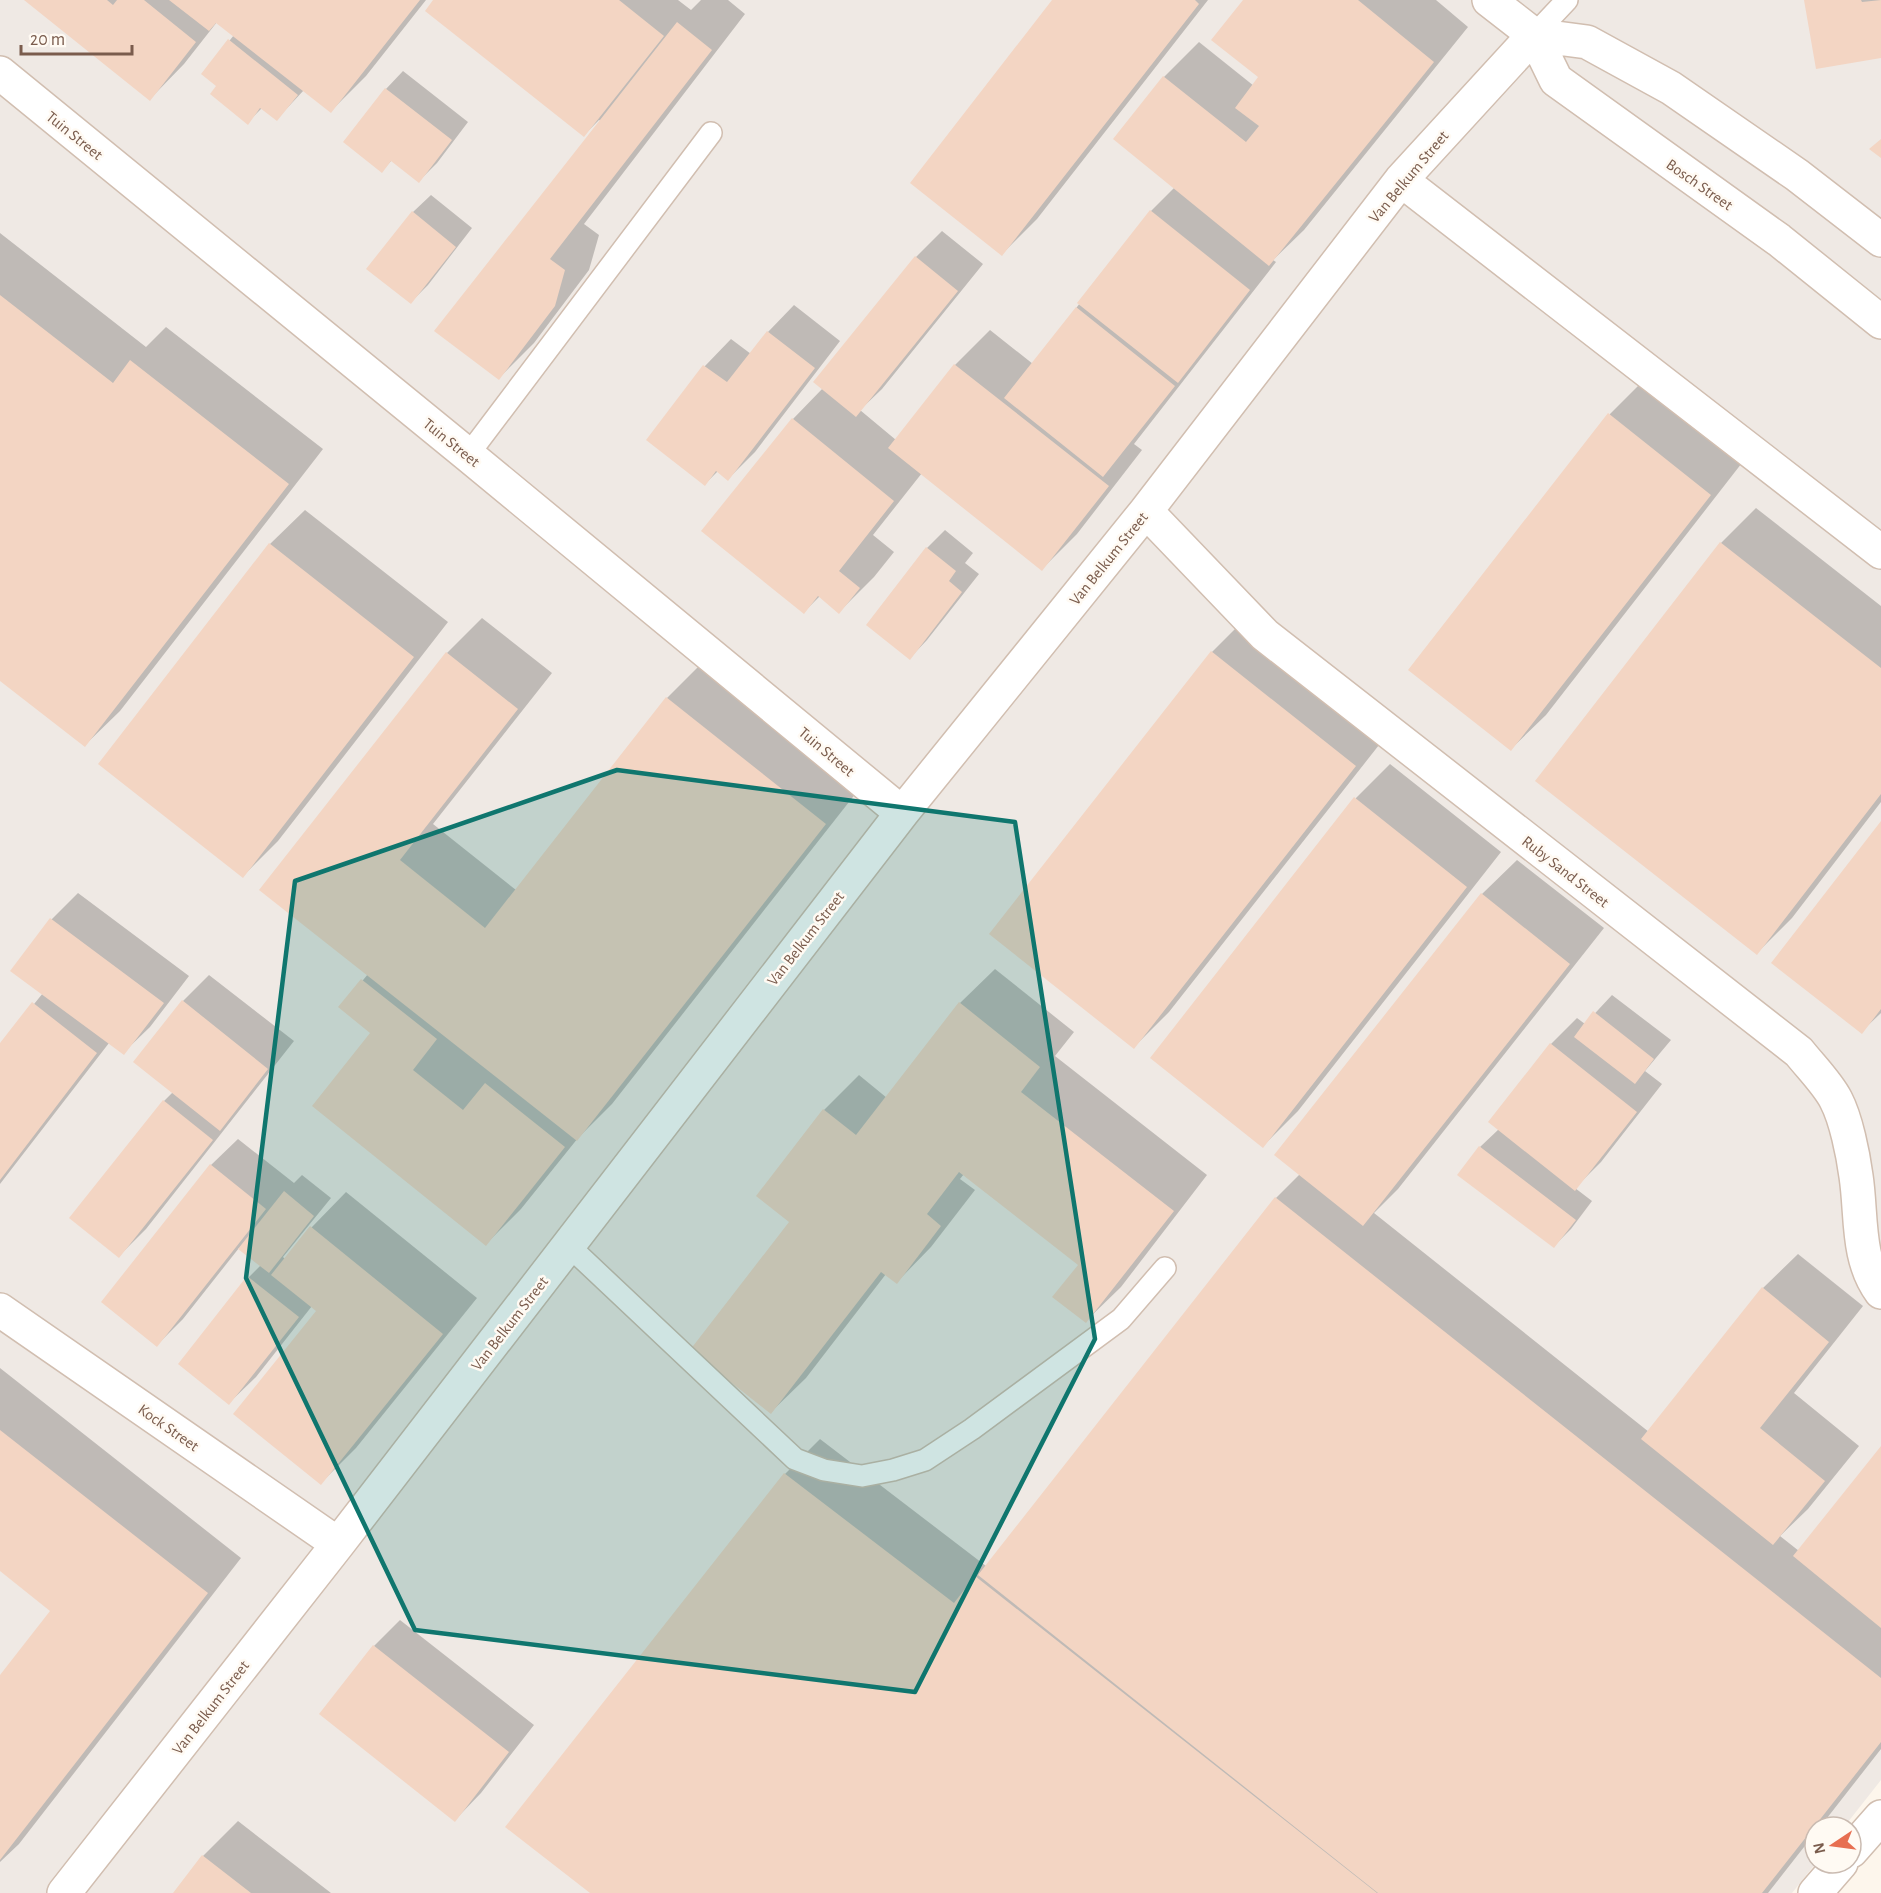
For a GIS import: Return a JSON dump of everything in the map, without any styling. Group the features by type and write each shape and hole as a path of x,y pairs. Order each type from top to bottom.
{"street":[{"name":"Bosch Street","path":"1490,0 1534,35 1556,80 1779,240 1881,322"},
{"name":"Van Belkum Street","path":"64,1893 338,1544 902,813 1146,511 1401,180 1534,35"},
{"path":"1534,35 1587,42 1671,88 1797,175 1881,240"},
{"name":"Tuin Street","path":"0,74 468,455 902,813"},
{"path":"1401,180 1881,552"},
{"name":"Ruby Sand Street","path":"1146,511 1265,635 1799,1052 1836,1099 1856,1175 1861,1236 1872,1279 1881,1292"},
{"name":"Kock Street","path":"0,1310 338,1544"},
{"path":"1863,1837 1881,1817"},
{"path":"1815,1893 1831,1875"}],"lane":[{"name":"Van Belkum Street","path":"1534,35 1567,0"},
{"path":"468,455 711,133"},
{"path":"569,1246 795,1459 824,1470 862,1476 893,1470 925,1460 972,1429 1121,1319 1165,1268"}],"highlighted area":[{"path":"617,770 1015,822 1095,1339 915,1692 415,1630 246,1278 295,881"}],"shaded area":[{"path":"0,0 1881,0 1881,1780 1853,1815 1803,1815 1803,1875 1806,1875 1792,1893 0,1893"}],"building":[{"path":"24,0 107,0 113,5 117,0 144,0 196,42 150,101"},
{"path":"169,0 420,0 331,113 216,23 209,31"},
{"path":"433,0 619,0 664,36 584,137 425,11"},
{"path":"1052,0 1195,0 1199,4 1002,256 910,183"},
{"path":"1243,0 1358,0 1434,62 1269,266 1113,139 1163,76 1246,142 1259,126 1235,108 1258,77 1211,40"},
{"path":"1804,0 1861,0 1862,2 1881,0 1881,58 1816,69"},
{"path":"677,22 712,50 550,259 565,270 555,306 499,380 434,331"},
{"path":"228,39 298,95 277,121 260,108 248,125 210,94 216,86 201,74"},
{"path":"385,88 452,140 419,183 391,161 382,173 343,142"},
{"path":"1881,139 1881,158 1869,149"},
{"path":"1150,210 1250,290 1178,383 1077,303"},
{"path":"412,211 456,247 411,304 366,269"},
{"path":"915,256 958,291 856,417 813,382"},
{"path":"0,295 113,383 130,360 289,484 85,747 0,681"},
{"path":"1076,307 1175,386 1103,477 1004,398"},
{"path":"767,331 815,368 728,481 716,471 705,486 646,440 703,365 727,382"},
{"path":"954,364 1109,486 1042,571 888,448"},
{"path":"1608,413 1711,495 1511,751 1408,670"},
{"path":"792,418 894,501 839,571 860,588 839,614 818,596 804,614 701,531"},
{"path":"1720,542 1881,668 1881,794 1757,955 1535,781"},
{"path":"269,543 414,657 243,878 98,764"},
{"path":"926,547 956,571 949,581 962,592 910,660 866,625"},
{"path":"1211,651 1356,766 1134,1049 989,934"},
{"path":"446,652 518,709 400,860 485,928 666,697 826,824 577,1141 259,890"},
{"path":"1354,797 1467,887 1263,1148 1150,1058"},
{"path":"1881,821 1881,1009 1862,1034 1771,963"},
{"path":"1481,893 1570,964 1363,1226 1274,1155"},
{"path":"50,918 164,1003 124,1055 10,971"},
{"path":"361,979 437,1039 413,1070 463,1110 485,1083 565,1147 486,1246 312,1106 370,1033 338,1007"},
{"path":"182,1000 268,1069 220,1131 133,1062"},
{"path":"32,1002 97,1053 0,1180 0,1043"},
{"path":"959,1002 1040,1067 1021,1092 1174,1211 1086,1323 1052,1297 1078,1265 959,1172 927,1214 941,1226 897,1284 881,1272 771,1414 690,1350 789,1222 756,1196 823,1109 856,1135"},
{"path":"1593,1011 1654,1059 1635,1084 1574,1037"},
{"path":"1550,1043 1637,1112 1575,1191 1488,1122"},
{"path":"163,1100 213,1140 119,1258 69,1218"},
{"path":"1479,1146 1576,1220 1554,1248 1457,1175"},
{"path":"210,1164 266,1209 157,1347 101,1302"},
{"path":"284,1191 314,1216 269,1273 238,1249"},
{"path":"1275,1197 1881,1678 1881,1742 1823,1815 1803,1815 1803,1841 1762,1893 1378,1893 978,1575"},
{"path":"310,1226 443,1334 321,1485 233,1414 316,1311 271,1275"},
{"path":"247,1276 299,1317 229,1405 178,1364"},
{"path":"1762,1287 1829,1342 1760,1428 1825,1481 1773,1545 1641,1439"},
{"path":"0,1430 208,1593 0,1860 0,1675 50,1611 0,1571"},
{"path":"1881,1446 1881,1628 1793,1556"},
{"path":"784,1473 954,1603 975,1576 1377,1893 590,1893 505,1827"},
{"path":"373,1645 509,1752 455,1822 319,1714"},
{"path":"202,1855 251,1893 173,1893"}]}
